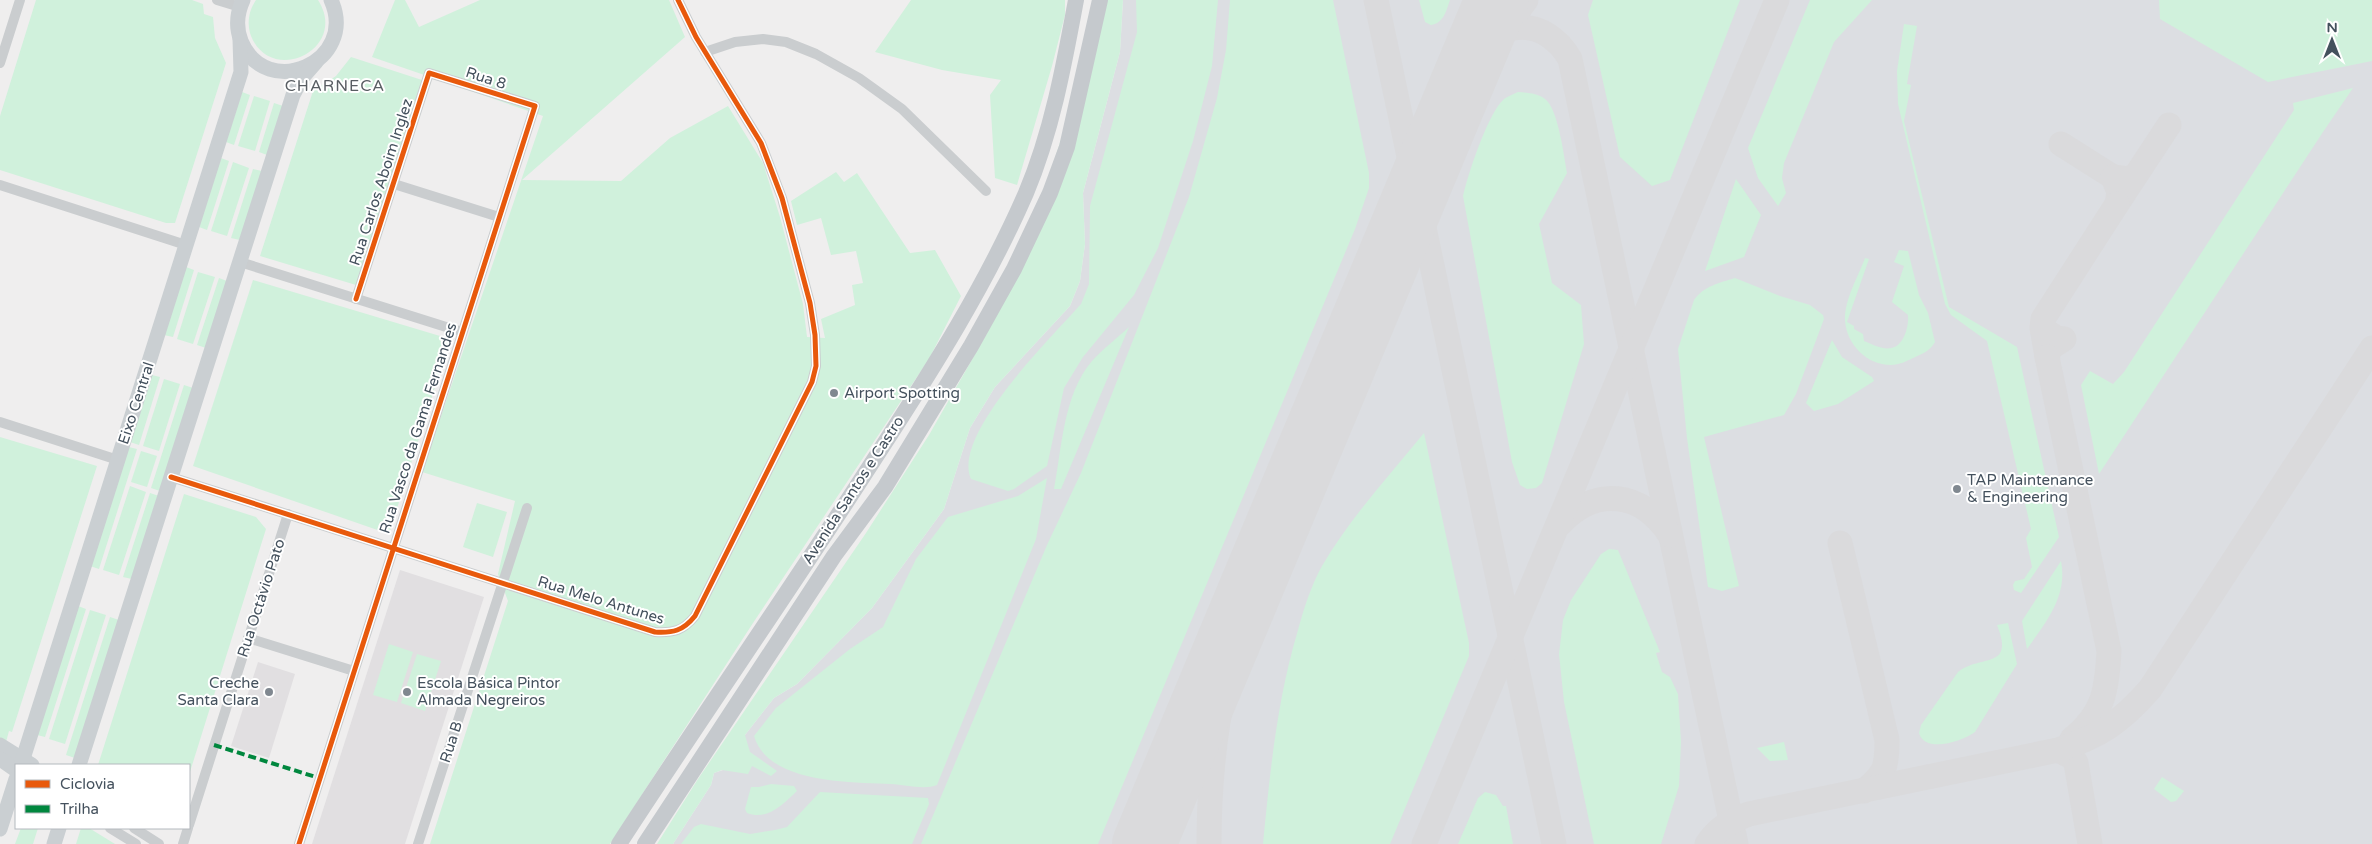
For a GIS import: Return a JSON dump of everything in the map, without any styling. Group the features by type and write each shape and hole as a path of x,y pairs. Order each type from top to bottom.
{"main road":[{"path":"79,764 293,95 302,78 326,52 335,33 336,19 331,0"},
{"name":"Avenida Santos e Castro","path":"619,844 842,510 948,345 1000,246 1032,176 1054,105 1076,0"},
{"name":"Avenida Santos e Castro","path":"645,844 834,556 885,487 971,346 1014,269 1050,192 1066,147 1100,0"},
{"name":"Eixo Central","path":"23,764 242,72 238,26 241,4"},
{"path":"240,39 252,57 269,68 290,72 304,69 316,62"},
{"path":"0,745 22,764"},
{"path":"0,759 19,764"},
{"path":"0,829 15,782"},
{"path":"54,844 59,829"}],"street":[{"path":"0,63 20,0"},
{"path":"217,0 241,4"},
{"path":"678,0 705,52 735,42 764,39 786,42 816,54 860,78 902,109 986,191"},
{"name":"Rua Melo Antunes","path":"171,477 655,632 679,630 688,625 812,382 817,351 810,303 789,221 765,152 750,123 705,52"},
{"name":"Rua 8","path":"429,72 535,106"},
{"name":"Rua Carlos Aboim Inglez","path":"356,299 429,72"},
{"name":"Rua Vasco da Gama Fernandes","path":"299,844 535,106"},
{"path":"394,184 500,217"},
{"path":"0,185 186,245"},
{"path":"240,262 462,332"},
{"path":"0,422 118,460"},
{"name":"Rua B","path":"418,844 527,508"},
{"name":"Rua Octávio Pato","path":"190,820 288,514"},
{"path":"248,638 354,671"},
{"path":"112,829 136,844"},
{"path":"136,829 160,844"},
{"name":"Rua Octávio Pato","path":"182,844 187,829"}],"shaded area":[{"path":"1123,0 2372,0 2372,844 673,844 711,785 714,773 723,770 745,735 774,698 797,684 872,608 944,509 970,428 995,387 1070,306 1080,281 1085,244 1083,193 1120,52"},
{"name":"Escola Básica Pintor Almada Negreiros","path":"400,570 484,597 405,844 312,844"},
{"name":"Creche Santa Clara","path":"258,662 295,674 269,758 231,746"}],"green space":[{"path":"36,0 192,0 203,4 204,14 213,17 215,38 226,63 175,223 166,223 0,170 0,116"},
{"path":"256,0 318,0 325,18 323,34 315,47 303,56 288,60 273,58 259,49 250,33 249,25 250,12"},
{"path":"395,0 405,0 419,27 480,0 669,0 685,37 522,180 621,181 670,138 728,106 763,163 780,217 803,304 807,337 825,338 821,319 855,305 852,285 863,283 856,251 831,255 821,218 797,225 791,201 836,172 844,182 857,173 910,253 935,250 961,296 929,359 753,623 610,844 430,844 508,601 498,574 515,501 422,472 543,116 372,57"},
{"path":"911,0 1065,0 1065,15 1052,66 1017,185 995,178 990,95 1001,80 942,70 875,52"},
{"path":"1106,0 1123,0 1120,52 1083,193 1085,244 1080,281 1070,306 995,387 970,428 944,509 872,608 797,684 774,698 745,735 750,752 777,771 771,776 752,766 748,774 722,770 714,773 711,785 673,844 657,844 698,779 866,533 929,435 986,335 1025,251"},
{"path":"1136,0 1218,0 1212,66 1193,141 1158,248 1134,295 1083,357 1064,388 1047,466 1014,489 1008,491 971,479 969,460 976,438 990,413 1008,387 1081,304 1089,284 1090,206 1137,32"},
{"path":"1230,0 1333,0 1369,173 1369,188 1355,229 1098,844 921,844 1047,545 1081,473 1189,197 1217,98 1226,50"},
{"path":"1419,0 1450,0 1442,19 1431,25 1425,22"},
{"path":"1593,0 1740,0 1670,180 1652,186 1620,157 1588,15"},
{"path":"1810,0 1872,0 1834,42 1784,163 1782,178 1786,193 1778,206 1758,178 1748,148"},
{"path":"2159,0 2372,0 2372,61 2268,82 2160,19"},
{"path":"1904,24 1917,26 1907,84 1911,85 1904,121 1949,307 2017,347 2059,537 2021,593 2014,590 2013,585 2015,581 2024,579 2032,567 2026,538 2031,529 1987,341 1951,315 1945,304 1898,104 1897,71"},
{"path":"351,57 422,80 356,285 260,256 313,91 336,76"},
{"path":"2353,88 2099,474 2081,385 2090,371 2113,384 2124,372 2294,110 2293,103"},
{"path":"242,92 250,95 234,145 226,142"},
{"path":"1518,92 1536,94 1545,99 1550,104 1557,122 1567,173 1539,224 1552,283 1581,305 1584,344 1542,483 1536,488 1527,489 1520,485 1512,462 1463,196 1485,130 1504,99"},
{"path":"254,96 270,101 255,151 238,146"},
{"path":"274,103 283,106 267,155 259,152"},
{"path":"221,158 229,161 207,230 199,227"},
{"path":"233,162 249,168 227,236 211,231"},
{"path":"253,169 262,171 240,240 231,238"},
{"path":"1736,179 1761,215 1744,257 1705,271"},
{"path":"1899,250 1908,251 1919,295 1928,313 1935,342 1931,348 1906,362 1894,365 1882,364 1866,357 1854,345 1847,330 1845,313 1849,297 1865,258 1869,259 1847,322 1863,334 1864,341 1888,348 1899,344 1905,335 1908,315 1892,302 1904,266 1894,262"},
{"path":"186,267 194,270 173,337 164,335"},
{"path":"198,272 215,277 193,344 177,339"},
{"path":"219,278 227,281 206,348 197,345"},
{"path":"1735,278 1780,296 1810,305 1823,315 1824,319 1796,394 1784,415 1704,437 1739,586 1722,591 1708,587 1687,438 1678,349 1694,300 1698,295 1707,288"},
{"path":"253,280 450,339 389,534 193,466"},
{"path":"1129,327 1061,489 1054,489 1065,422 1075,390 1082,375 1092,361"},
{"path":"1832,340 1842,357 1872,377 1874,381 1838,404 1814,411 1806,403"},
{"path":"152,375 160,377 139,445 130,442"},
{"path":"164,379 180,384 159,451 143,446"},
{"path":"184,385 193,388 160,491 151,488"},
{"path":"1424,433 1469,643 1469,656 1390,844 1263,844 1280,709 1291,656 1311,589 1322,566 1345,531"},
{"path":"0,437 97,466 12,732 9,731 6,742 0,738"},
{"path":"129,447 137,449 99,569 90,566"},
{"path":"141,451 157,456 147,487 131,482"},
{"path":"1047,478 1036,539 937,785 921,787 834,781 793,772 776,763 762,752 754,736 776,708 850,649 883,627 916,559 948,517 1018,496"},
{"path":"130,486 146,492 119,575 103,570"},
{"path":"150,493 159,496 132,579 123,577"},
{"path":"184,494 256,517 266,529 190,772 190,764 98,764"},
{"path":"477,503 507,512 493,557 463,547"},
{"path":"1609,549 1618,550 1660,652 1656,653 1662,672 1670,677 1678,694 1681,742 1679,786 1661,844 1594,844 1564,702 1559,654 1563,620 1571,600 1601,554"},
{"path":"2061,561 2061,586 2054,608 2027,649 2022,621"},
{"path":"78,606 86,609 45,737 37,735"},
{"path":"90,610 106,615 65,744 49,739"},
{"path":"110,617 119,620 75,758 66,755"},
{"path":"2008,623 2017,664 1975,732 1962,739 1945,744 1929,743 1923,739 1919,733 1921,725 1958,672 1999,655 2002,649 1997,625"},
{"path":"389,644 413,652 397,702 373,695"},
{"path":"417,654 441,661 425,711 401,703"},
{"path":"1784,742 1788,760 1770,761 1757,748"},
{"path":"2162,777 2184,791 2176,801 2171,802 2154,789"},
{"path":"771,784 794,786 797,791 775,810 762,815 747,813 745,809 751,787"},
{"path":"820,792 928,798 929,804 912,844 681,844 694,827 701,824 750,834 787,827"},
{"path":"1485,792 1496,795 1503,806 1506,806 1513,844 1458,844 1478,798"},
{"path":"21,829 38,829 33,844 15,844"},
{"path":"81,829 91,829 115,844 76,844"}],"taxiway":[{"path":"1376,0 1554,844"},
{"path":"1439,139 1480,68 1526,0"},
{"path":"1424,844 1777,0"},
{"path":"1473,60 1494,35 1507,29 1521,27 1535,29 1548,35 1560,45 1570,59 1736,844"},
{"path":"2136,175 2128,179 2113,177 2119,192 2117,204 2169,125"},
{"path":"2061,144 2113,177"},
{"path":"2042,328 2056,338 2064,339 2050,348 2047,357 2042,328 2043,319 2117,204"},
{"path":"1707,844 1725,826 1749,814 2058,750 2098,734 2119,720 2150,689 2372,348"},
{"path":"2047,357 2109,651 2107,677 2102,700 2091,720 2072,739"},
{"path":"1560,524 1574,512 1588,504 1603,499 1618,499 1632,502 1646,509 1659,520 1670,535"},
{"path":"1840,543 1887,740 1885,764 1881,775 1864,791"},
{"path":"1209,844 1211,782 1218,720 1226,680 1248,595"},
{"path":"2058,750 2072,757 2076,763 2090,844"}],"runway":[{"path":"1144,844 1497,0"}],"marked path":[{"path":"214,745 319,778"}],"cycle path":[{"path":"171,477 655,632 677,630 691,621 812,382 816,366 815,335 810,303 782,198 761,143 696,37 678,0"},
{"path":"299,844 535,106 429,73 356,299"}],"place":[{"name":"Airport Spotting","path":"834,393"},
{"name":"TAP Maintenance & Engineering","path":"1957,489"},
{"name":"Creche Santa Clara","path":"269,692"},
{"name":"Escola Básica Pintor Almada Negreiros","path":"407,692"}],"district":[{"name":"CHARNECA","path":"335,86"}]}
